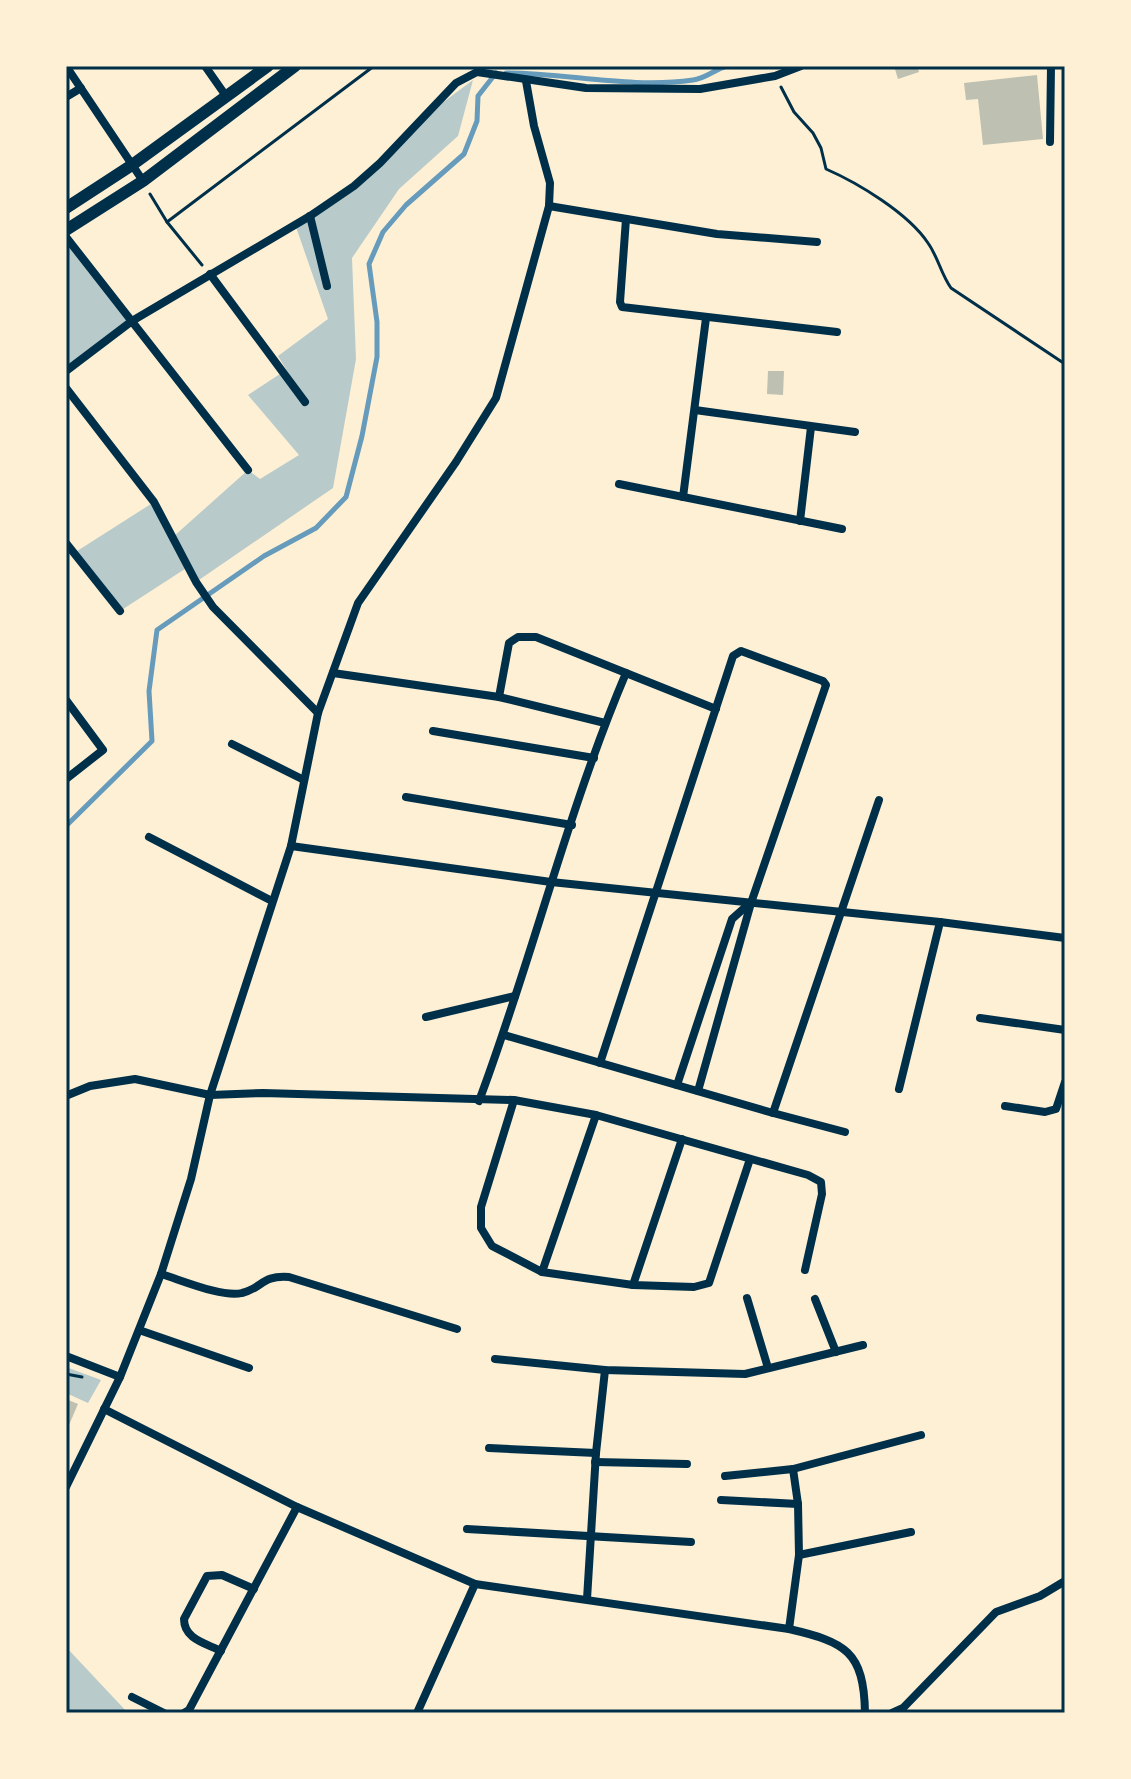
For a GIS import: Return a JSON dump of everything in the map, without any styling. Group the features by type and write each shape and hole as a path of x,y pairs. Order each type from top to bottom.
{"main road":[{"path":"66,208 132,165 268,66"},
{"path":"66,230 143,181 295,66"}],"street":[{"path":"66,66 143,181"},
{"path":"205,66 226,96"},
{"path":"66,371 132,321 310,216 354,186 456,83 477,72 586,88 700,89 775,76 801,66"},
{"path":"1050,142 1051,66"},
{"path":"66,1484 120,1377 161,1274 191,1179 210,1095 291,846 318,713 358,603 456,462 496,398 549,206 550,183 523,80"},
{"path":"66,97 81,88"},
{"path":"549,206 717,234 817,242"},
{"path":"310,216 327,286"},
{"path":"626,219 622,307 837,332"},
{"path":"66,237 248,470"},
{"path":"210,274 305,402"},
{"path":"683,497 706,318"},
{"path":"66,388 154,502 196,582 213,607 318,713"},
{"path":"695,410 855,432"},
{"path":"800,521 811,427"},
{"path":"619,484 842,529"},
{"path":"66,543 120,611"},
{"path":"499,697 509,643 518,637 536,637 716,709"},
{"path":"600,1063 735,652 741,651 823,681 826,685 751,903 698,1091"},
{"path":"333,673 499,697 605,723"},
{"path":"479,1101 504,1035 551,882 605,723 626,673"},
{"path":"66,700 103,750 66,779"},
{"path":"433,731 594,758"},
{"path":"232,744 304,780"},
{"path":"406,797 572,825"},
{"path":"773,1113 879,800"},
{"path":"149,837 272,901"},
{"path":"291,846 551,882 1065,938"},
{"path":"677,1085 732,919 751,903"},
{"path":"899,1089 940,922"},
{"path":"426,1017 515,996"},
{"path":"980,1018 1065,1030"},
{"path":"504,1035 845,1132"},
{"path":"68,1095 90,1086 135,1079 210,1095 263,1093 514,1100 596,1115 808,1175 821,1182 822,1194 805,1270"},
{"path":"1005,1106 1045,1112 1056,1109 1065,1082"},
{"path":"514,1100 481,1207 481,1228 492,1246 542,1272 633,1285 694,1287 709,1283 750,1159"},
{"path":"542,1272 596,1115"},
{"path":"633,1285 682,1139"},
{"path":"161,1274 240,1294 265,1279 289,1277 457,1329"},
{"path":"747,1298 768,1368"},
{"path":"815,1299 836,1352"},
{"path":"139,1330 249,1368"},
{"path":"495,1359 605,1370 745,1374 863,1345"},
{"path":"66,1356 120,1377"},
{"path":"587,1599 605,1370"},
{"path":"104,1409 297,1507 475,1584 789,1629 831,1639 856,1659 865,1689 865,1713"},
{"path":"725,1476 793,1469 921,1435"},
{"path":"489,1448 687,1464"},
{"path":"789,1629 799,1555 798,1504 793,1469"},
{"path":"721,1500 798,1504"},
{"path":"184,1713 189,1710 297,1507"},
{"path":"467,1529 691,1542"},
{"path":"799,1555 911,1532"},
{"path":"221,1651 187,1634 184,1619 189,1608 207,1576 222,1575 254,1589"},
{"path":"892,1713 903,1708 996,1612 1040,1596 1065,1581"},
{"path":"417,1713 475,1584"},
{"path":"132,1697 164,1713"}],"path":[{"path":"167,222 374,66"},
{"path":"775,76 794,112 813,133 821,148 826,169 862,186 911,223 936,255 943,277 951,288 1065,364"},
{"path":"143,181 167,222 210,274"}],"shaded area":[{"path":"473,80 458,136 399,189 352,258 356,359 333,488 196,582 188,567 120,611 74,553 154,502 173,537 248,470 260,479 299,455 248,395 283,372 300,392 278,356 328,319 296,227 354,186 418,121"},
{"path":"66,237 132,321 66,369"},
{"path":"66,1367 101,1380 88,1403 66,1393"},
{"path":"66,1647 128,1713 66,1713"}],"building":[{"path":"894,66 917,66 919,72 898,79"},
{"path":"1037,75 1043,139 983,145 978,99 966,100 964,83"},
{"path":"768,371 784,371 783,395 767,394"},
{"path":"66,1399 78,1404 66,1432"}],"waterway":[{"path":"506,73 646,83 697,79 727,66"},
{"path":"66,826 152,741 149,691 157,630 264,556 316,528 346,497 362,436 377,357 377,322 369,264 383,232 406,205 464,154 477,121 478,96 496,73"}]}
